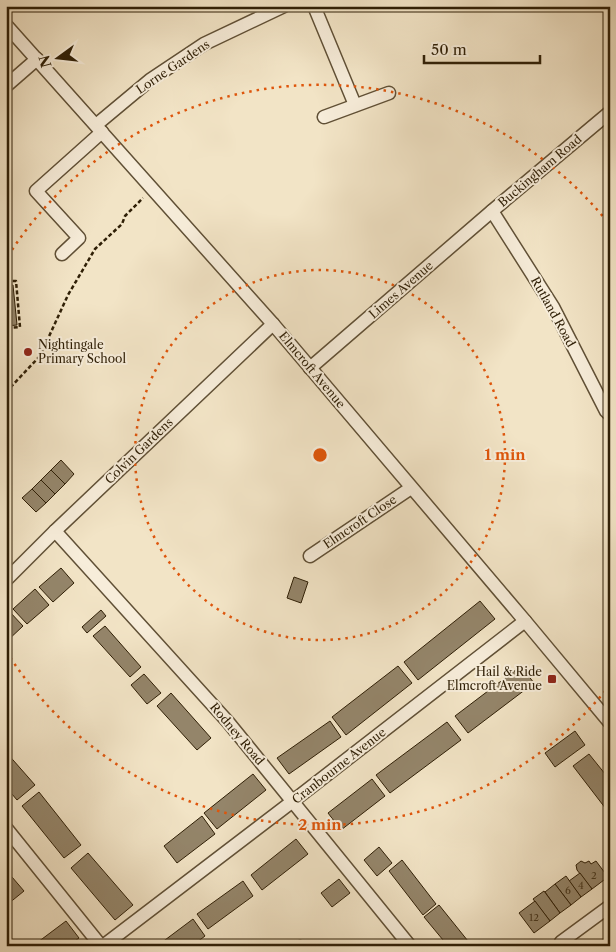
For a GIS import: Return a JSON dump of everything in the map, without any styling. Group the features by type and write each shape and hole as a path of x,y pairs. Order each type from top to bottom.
{"street":[{"name":"Lorne Gardens","path":"62,254 79,238 36,191 150,80 204,44 284,6"},
{"path":"314,6 355,104"},
{"name":"Elmcroft Avenue","path":"6,25 273,324 525,620 610,723"},
{"path":"6,86 37,59"},
{"path":"324,117 389,92"},
{"name":"Buckingham Road","path":"492,211 609,114"},
{"name":"Limes Avenue","path":"310,368 492,211"},
{"name":"Rutland Road","path":"492,211 553,306 606,411 610,415"},
{"name":"Colvin Gardens","path":"6,580 273,324"},
{"name":"Elmcroft Close","path":"310,556 411,488"},
{"name":"Rodney Road","path":"55,531 228,722 410,946"},
{"name":"Cranbourne Avenue","path":"102,946 294,801 525,620"},
{"path":"6,828 102,946"},
{"path":"561,942 610,906"}],"path":[{"path":"6,392 40,356 68,295 95,249 122,224 124,216 153,189"},
{"path":"6,281 16,281 20,327 6,328"}],"building":[{"path":"13,285 17,325 6,326 6,286"},
{"path":"61,460 74,474 65,484 51,470"},
{"path":"51,470 65,484 55,494 41,480"},
{"path":"41,480 55,494 46,503 32,489"},
{"path":"32,489 46,503 36,512 22,498"},
{"path":"61,568 74,583 53,602 39,587"},
{"path":"294,577 308,582 301,603 287,598"},
{"path":"35,589 49,605 27,624 13,609"},
{"path":"480,601 495,619 418,680 404,662"},
{"path":"101,610 106,616 87,633 82,627"},
{"path":"9,611 23,626 6,642 6,614"},
{"path":"105,626 141,667 130,677 93,636"},
{"path":"398,666 412,683 346,735 332,717"},
{"path":"521,666 534,683 468,733 455,716"},
{"path":"144,674 161,693 147,704 131,685"},
{"path":"171,693 211,738 197,750 157,706"},
{"path":"330,721 341,737 289,774 277,758"},
{"path":"447,722 461,740 390,793 376,775"},
{"path":"575,731 585,745 555,767 545,753"},
{"path":"6,752 35,785 17,800 6,787"},
{"path":"589,754 610,780 610,806 606,809 573,766"},
{"path":"253,774 266,790 217,829 204,813"},
{"path":"372,779 385,796 341,830 328,813"},
{"path":"39,792 81,845 64,858 22,806"},
{"path":"202,816 215,834 177,863 164,846"},
{"path":"296,839 308,854 262,890 251,875"},
{"path":"379,847 392,863 377,876 364,860"},
{"path":"88,853 133,905 115,920 71,868"},
{"path":"402,860 436,904 423,915 389,871"},
{"path":"581,861 585,863 589,861 591,864 596,861 608,877 592,889 577,870 576,865"},
{"path":"6,870 24,891 8,904 6,902"},
{"path":"580,873 592,889 581,897 569,881"},
{"path":"566,876 581,897 571,905 555,884"},
{"path":"339,879 350,893 332,907 321,893"},
{"path":"243,881 253,896 208,929 197,914"},
{"path":"555,884 571,905 560,913 545,892"},
{"path":"544,891 560,913 550,921 533,899"},
{"path":"535,901 550,921 534,933 519,913"},
{"path":"439,905 472,946 448,946 424,917"},
{"path":"193,919 205,936 192,946 157,946"},
{"path":"66,921 79,938 68,946 34,945"},
{"path":"610,934 610,946 603,946 600,942"}],"place":[{"name":"Nightingale Primary School","path":"28,352"},
{"name":"Hail & Ride Elmcroft Avenue","path":"552,679"}]}
